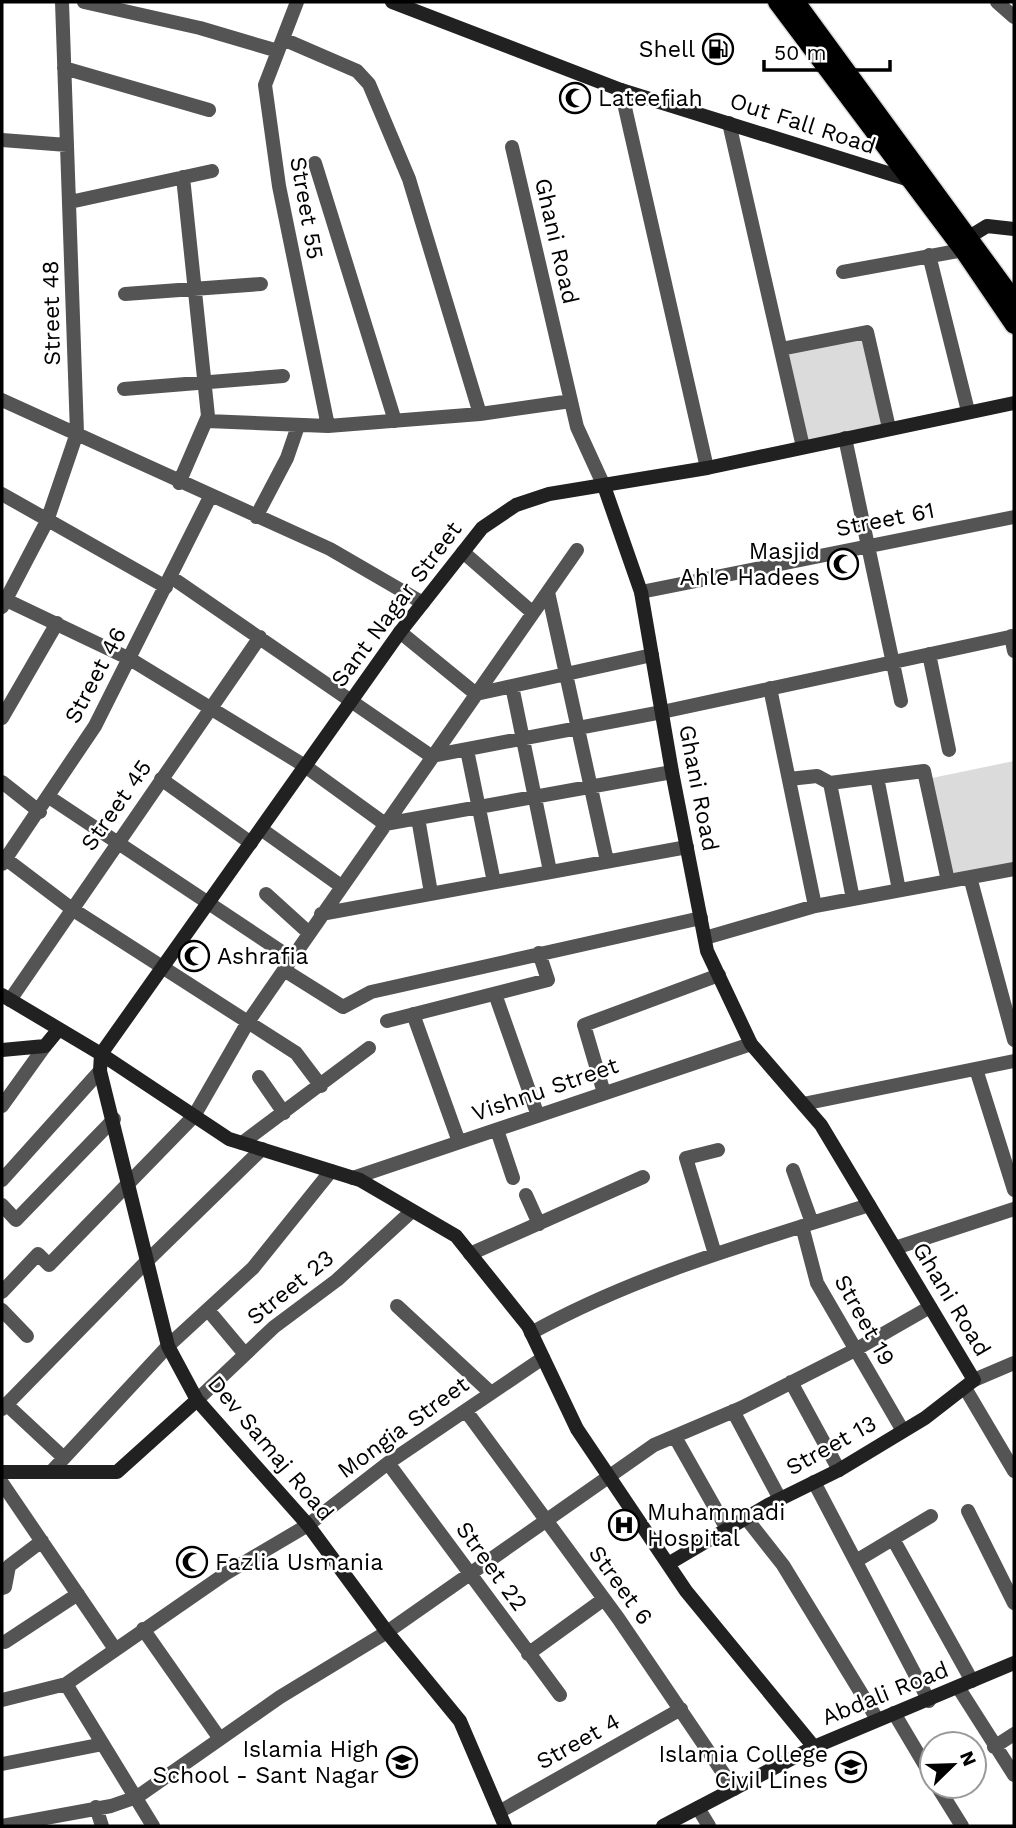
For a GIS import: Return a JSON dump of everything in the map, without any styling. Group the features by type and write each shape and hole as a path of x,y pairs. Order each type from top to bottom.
{"main road":[{"path":"777,2 917,177"},
{"path":"796,2 963,243 1014,325"},
{"path":"963,243 1014,300"}],"street":[{"name":"Street 48","path":"3,602 47,521 77,433 62,2"},
{"path":"84,2 281,45 357,71 369,84 409,179 480,414"},
{"name":"Street 55","path":"297,2 265,85 279,186 328,426"},
{"name":"Out Fall Road","path":"392,2 621,90 917,177"},
{"path":"997,2 1014,17"},
{"path":"64,68 209,110"},
{"path":"621,90 707,468"},
{"path":"729,123 803,447"},
{"path":"2,140 67,145"},
{"name":"Ghani Road","path":"512,147 577,427 604,486 641,592 671,772 705,938 751,1044 821,1125 930,1307 969,1384"},
{"path":"315,163 395,421"},
{"path":"70,202 212,171"},
{"path":"179,482 207,421 183,177"},
{"path":"843,272 929,255 963,243 987,226 1014,229"},
{"path":"929,255 968,411"},
{"path":"125,294 261,284"},
{"path":"781,349 867,332 888,428"},
{"path":"124,389 283,376"},
{"path":"2,400 210,497 330,549 423,603"},
{"path":"207,421 328,426 480,414 571,401"},
{"name":"Sant Nagar Street","path":"101,1054 400,632 482,528 516,505 549,494 707,468 1014,403"},
{"path":"256,517 287,458 298,426"},
{"path":"845,438 901,701"},
{"path":"2,494 47,521 169,582 260,637 431,756 662,712 1012,636 1014,652"},
{"name":"Street 46","path":"3,860 40,811 95,726 210,497"},
{"name":"Street 61","path":"641,592 1014,517"},
{"path":"2,1292 38,1254 49,1265 194,1116 248,1023 287,964 577,550"},
{"path":"463,552 533,613"},
{"path":"548,592 607,861"},
{"path":"3,602 57,623 130,659 305,766 385,824 671,772"},
{"path":"2,718 57,623"},
{"path":"400,632 476,694"},
{"name":"Street 45","path":"6,998 72,909 260,637"},
{"path":"929,654 949,750"},
{"path":"476,694 652,655"},
{"path":"512,686 551,871"},
{"path":"770,688 815,906"},
{"path":"467,750 494,882"},
{"path":"789,779 817,776 830,783 919,770 927,775 948,881"},
{"path":"877,777 900,890"},
{"path":"161,779 251,843"},
{"path":"2,782 40,811"},
{"path":"830,783 852,898"},
{"path":"49,797 209,901 342,1007 371,992 701,918"},
{"path":"418,818 431,894"},
{"path":"261,829 341,886"},
{"path":"321,914 687,847"},
{"path":"3,860 72,909 296,1053 321,1086"},
{"path":"705,938 815,906 1014,869"},
{"path":"970,877 1014,1040"},
{"path":"266,894 309,933"},
{"path":"387,1021 548,980 539,953"},
{"path":"604,1093 584,1025 719,975"},
{"path":"495,994 538,1116"},
{"path":"6,998 101,1054 229,1139 353,1178 456,1236 531,1333 577,1429 686,1591 814,1747"},
{"path":"414,1014 459,1142"},
{"path":"2,1106 59,1028"},
{"name":"Vishnu Street","path":"353,1178 751,1044"},
{"path":"2,1050 45,1046"},
{"path":"243,1143 369,1048"},
{"name":"Dev Samaj Road","path":"101,1054 100,1071 114,1119 126,1188 168,1346 197,1400 308,1525 387,1632 460,1721 505,1826"},
{"path":"803,1104 1014,1061"},
{"path":"976,1069 1014,1190"},
{"path":"2,1180 100,1071"},
{"path":"259,1077 284,1113"},
{"path":"2,1205 16,1220 114,1119"},
{"path":"497,1130 513,1178"},
{"path":"64,1458 4,1406 262,1149"},
{"path":"715,1254 686,1158 718,1150"},
{"name":"Street 19","path":"793,1170 807,1224 817,1283 903,1431"},
{"path":"51,1472 168,1346 253,1268 331,1171"},
{"path":"470,1254 643,1177"},
{"path":"526,1195 539,1224"},
{"path":"531,1333 570,1311 715,1254 869,1205"},
{"path":"895,1248 1014,1209"},
{"name":"Street 23","path":"197,1400 244,1353 337,1280 412,1211"},
{"path":"397,1306 491,1393"},
{"path":"2,1826 111,1806 137,1797 280,1697 387,1632 654,1445 733,1411 855,1350 930,1307"},
{"path":"2,1310 27,1336"},
{"path":"208,1310 244,1353"},
{"name":"Mongia Street","path":"2,1700 66,1684 225,1574 308,1525 388,1463 543,1358"},
{"name":"Street 13","path":"668,1564 780,1499 839,1470 903,1431 969,1384 1014,1363"},
{"path":"791,1382 839,1470"},
{"path":"969,1384 1014,1471"},
{"path":"2,1472 117,1472 197,1400"},
{"name":"Street 6","path":"466,1410 604,1599 734,1789"},
{"path":"733,1411 780,1499"},
{"path":"674,1437 727,1530"},
{"name":"Street 22","path":"388,1463 560,1695"},
{"path":"814,1482 929,1701"},
{"path":"2,1483 115,1649"},
{"path":"968,1511 1014,1603"},
{"path":"856,1561 931,1516"},
{"path":"746,1518 783,1565 877,1719"},
{"path":"893,1539 994,1747 1014,1775"},
{"path":"2,1588 5,1587 9,1566 42,1541"},
{"path":"5,1642 78,1594"},
{"path":"528,1654 604,1599"},
{"path":"143,1629 220,1739"},
{"name":"Abdali Road","path":"663,1826 814,1747 877,1719 929,1701 1014,1663"},
{"path":"66,1684 153,1826"},
{"name":"Street 4","path":"499,1812 681,1709"},
{"path":"894,1713 918,1753"},
{"path":"994,1747 1014,1734"},
{"path":"2,1764 103,1744"},
{"path":"946,1800 962,1826"},
{"path":"96,1807 102,1826"},
{"path":"698,1808 709,1826"}],"shaded area":[{"path":"867,332 889,428 803,447 781,349"},
{"path":"1014,761 1014,863 953,876 932,778"}],"place":[{"name":"Shell","path":"718,49"},
{"name":"Lateefiah","path":"575,98"},
{"name":"Masjid Ahle Hadees","path":"843,564"},
{"name":"Ashrafia","path":"194,956"},
{"name":"Muhammadi Hospital","path":"624,1525"},
{"name":"Fazlia Usmania","path":"192,1562"},
{"name":"Islamia High School - Sant Nagar","path":"402,1762"},
{"name":"Islamia College Civil Lines","path":"851,1767"}]}
